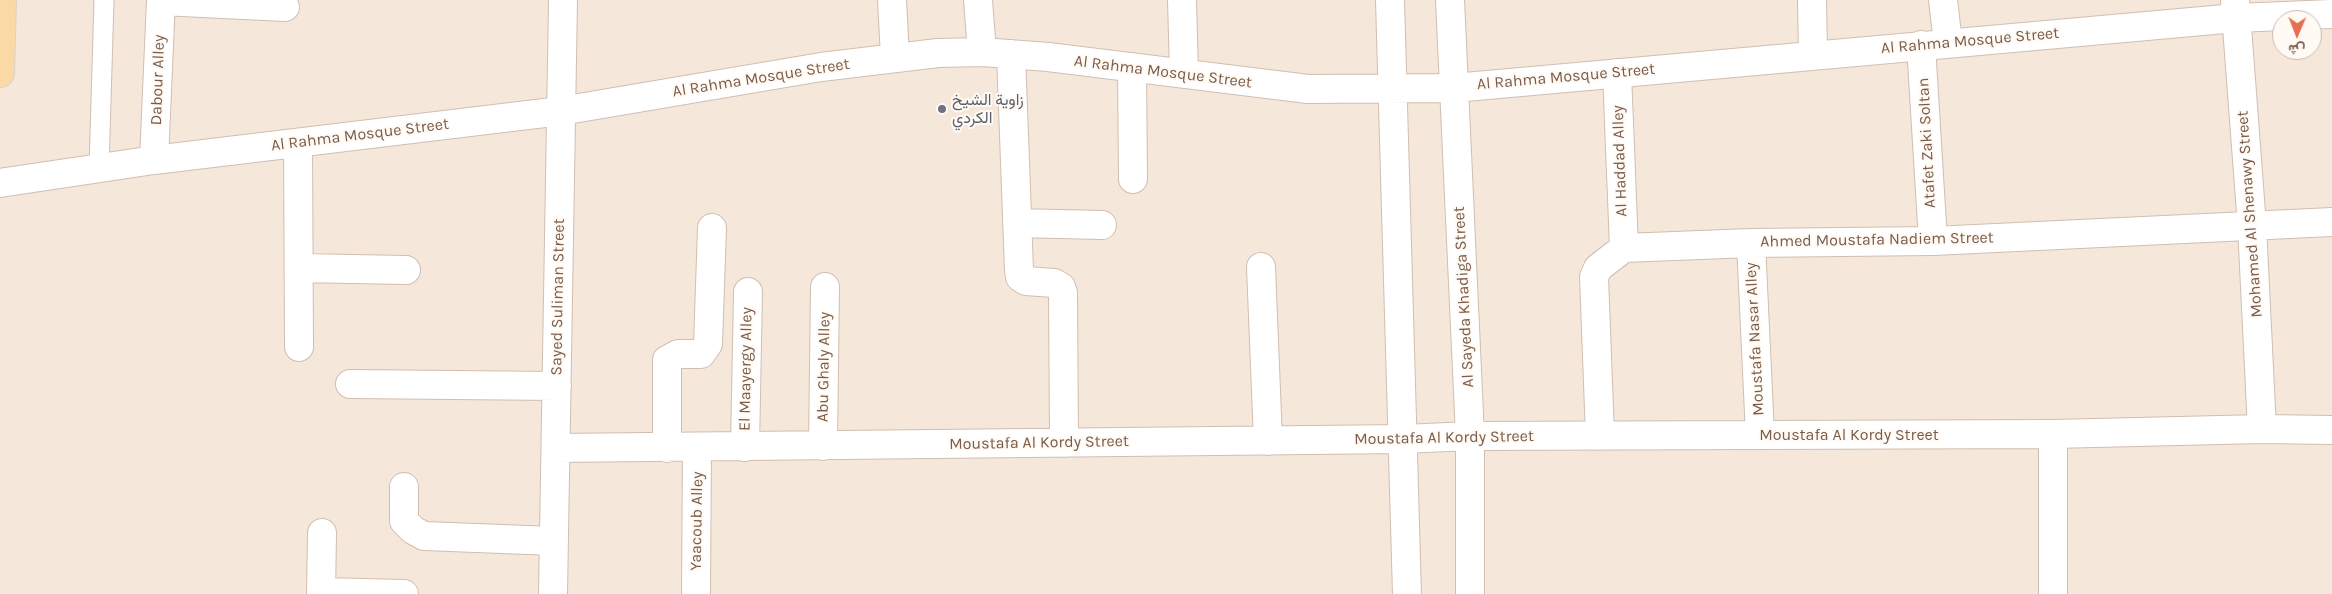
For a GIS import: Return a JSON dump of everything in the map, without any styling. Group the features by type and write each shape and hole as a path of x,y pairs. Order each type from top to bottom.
{"main road":[{"path":"0,73 2,0"}],"street":[{"path":"161,0 285,7"},
{"name":"Dabour Alley","path":"154,160 161,0"},
{"name":"Sayed Suliman Street","path":"553,594 563,0"},
{"path":"892,0 896,57"},
{"path":"978,0 982,52"},
{"path":"1182,0 1184,73"},
{"path":"1390,0 1391,88 1404,439 1407,594"},
{"name":"Al Sayeda Khadiga Street","path":"1450,0 1470,436 1470,594"},
{"path":"1812,0 1812,55"},
{"name":"Atafet Zaki Soltan","path":"1932,241 1934,44 1943,0"},
{"name":"Al Rahma Mosque Street","path":"0,183 154,160 562,111 821,67 896,57 982,52 1132,67 1308,89 1454,88 1934,44 2236,9 2332,14"},
{"name":"Mohamed Al Shenawy Street","path":"2236,9 2252,226 2262,429"},
{"path":"1011,54 1020,277 1026,281 1054,283 1061,287 1064,443"},
{"path":"1132,67 1134,179"},
{"name":"Al Haddad Alley","path":"1617,73 1624,248"},
{"path":"298,143 299,347"},
{"name":"Ahmed Moustafa Nadiem Street","path":"1624,248 1751,243 1932,241 2332,222"},
{"path":"1017,223 1102,225"},
{"path":"667,448 667,360 678,354 700,354 708,344 712,228"},
{"name":"Moustafa Nasar Alley","path":"1751,243 1760,435"},
{"path":"1600,436 1594,276 1598,268 1624,248"},
{"path":"1261,267 1268,441"},
{"path":"298,268 406,270"},
{"name":"Abu Ghaly Alley","path":"823,446 825,287"},
{"name":"El Maayergy Alley","path":"745,447 748,292"},
{"path":"350,384 557,386"},
{"name":"Moustafa Al Kordy Street","path":"556,448 1268,441 1470,436 2053,434 2262,429 2332,430"},
{"path":"2052,594 2053,434"},
{"name":"Yaacoub Alley","path":"696,594 697,447"},
{"path":"404,487 404,521 413,530 424,536 554,541"},
{"path":"322,533 321,593 404,594"}],"lane":[{"path":"99,169 104,0"}],"shaded area":[{"path":"0,0 2332,0 2332,594 0,594"}],"place":[{"name":"زاوية الشيخ الكردي","path":"942,109"}]}
